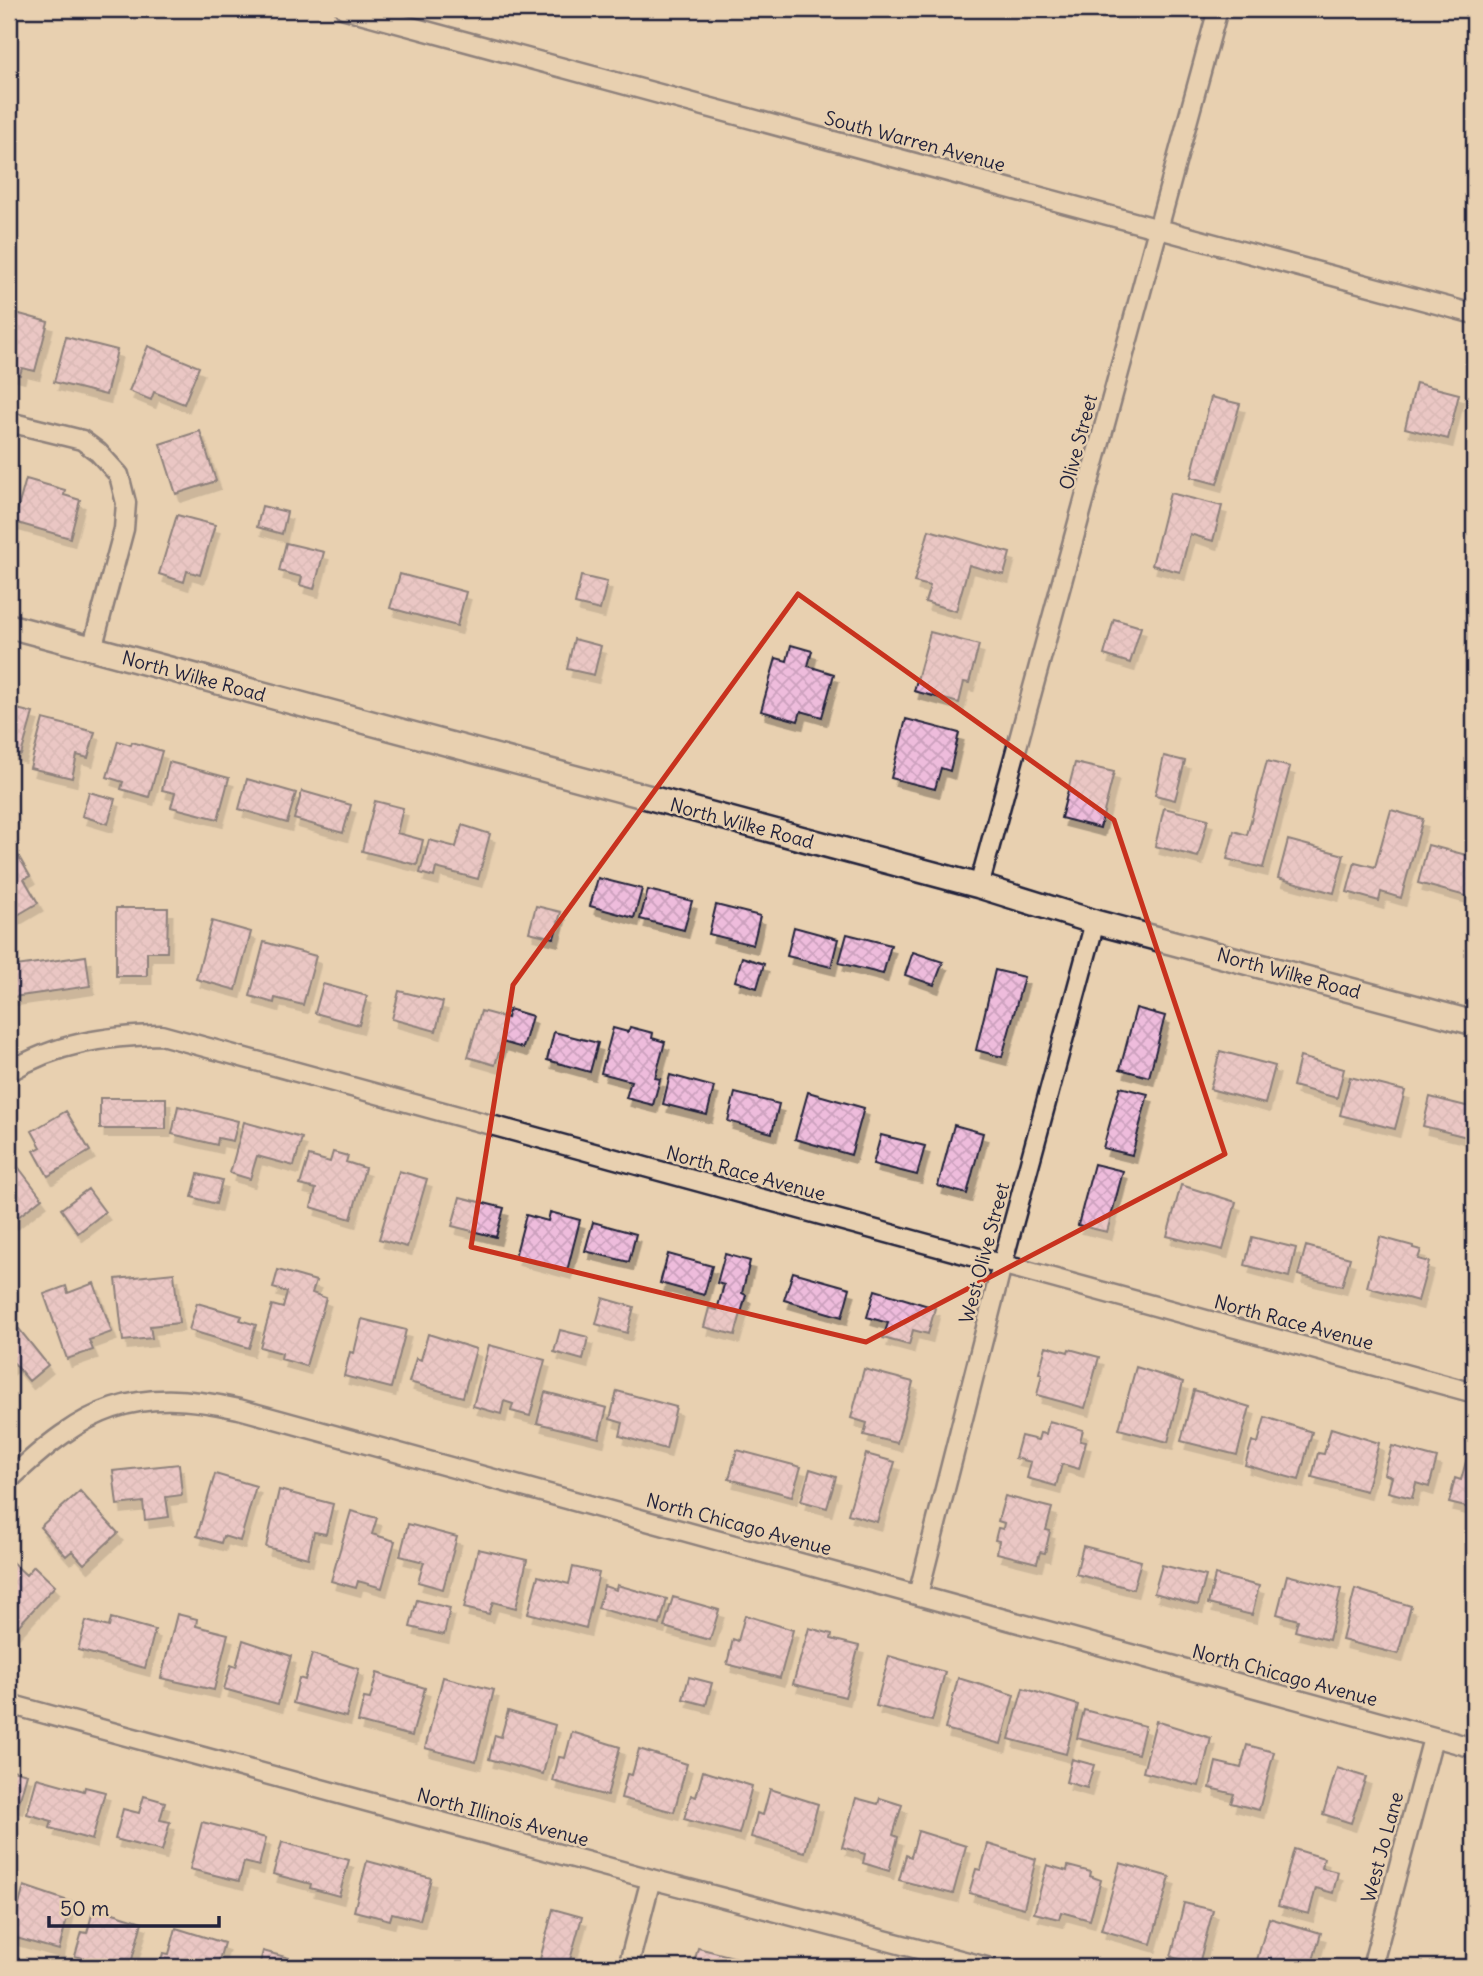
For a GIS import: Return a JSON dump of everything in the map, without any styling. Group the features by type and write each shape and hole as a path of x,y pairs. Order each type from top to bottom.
{"street":[{"name":"South Warren Avenue","path":"345,9 1474,314"},
{"name":"Olive Street","path":"979,886 1219,9"},
{"path":"9,422 82,440 98,452 119,475 126,503 124,529 92,649"},
{"name":"North Wilke Road","path":"9,626 979,886 1095,922 1474,1023"},
{"name":"West Olive Street","path":"918,1595 1002,1265 1095,922"},
{"name":"North Race Avenue","path":"9,1072 50,1052 80,1043 113,1037 161,1035 1474,1393"},
{"name":"North Chicago Avenue","path":"9,1480 31,1458 69,1430 111,1409 151,1398 198,1400 239,1409 1474,1748"},
{"name":"North Illinois Avenue","path":"9,1704 650,1879 987,1967"},
{"name":"West Jo Lane","path":"1372,1967 1433,1738"},
{"path":"628,1967 650,1879"}],"highlighted area":[{"path":"798,594 1114,820 1225,1154 866,1342 471,1247 513,985"}],"building":[{"path":"9,311 48,322 35,371 22,368 20,375 9,372"},
{"path":"66,337 117,350 106,395 54,382"},
{"path":"148,346 199,367 184,404 154,392 151,400 129,391"},
{"path":"1416,383 1459,394 1448,439 1405,428"},
{"path":"1211,397 1240,404 1217,484 1191,477"},
{"path":"200,431 216,481 176,494 160,444"},
{"path":"26,479 65,490 64,495 80,500 70,538 14,522"},
{"path":"1170,493 1222,506 1213,541 1190,534 1180,572 1152,565"},
{"path":"262,506 287,512 282,534 257,527"},
{"path":"177,515 215,525 200,575 187,571 184,582 159,574"},
{"path":"929,530 1010,553 1004,575 969,565 956,611 925,602 930,586 914,582"},
{"path":"286,543 324,552 314,589 300,585 302,577 279,571"},
{"path":"400,574 466,592 457,626 390,608"},
{"path":"581,576 607,582 600,610 575,604"},
{"path":"1114,619 1141,627 1130,663 1104,655"},
{"path":"930,632 979,645 969,683 964,682 959,703 914,691"},
{"path":"574,639 601,646 594,675 567,669"},
{"path":"791,645 812,651 808,666 834,674 822,717 801,711 798,721 761,711 776,658 787,661"},
{"path":"9,707 33,713 21,755 9,751"},
{"path":"43,719 95,732 88,758 77,755 72,778 30,768"},
{"path":"906,719 959,733 950,771 941,768 935,789 891,778"},
{"path":"118,741 131,745 132,742 162,751 149,797 121,789 123,782 107,777"},
{"path":"1164,756 1185,761 1175,800 1155,795"},
{"path":"1267,761 1290,767 1263,868 1227,859 1234,831 1247,835"},
{"path":"169,762 229,778 218,819 171,807 175,793 162,790"},
{"path":"1075,763 1114,772 1100,828 1061,818"},
{"path":"247,779 296,793 287,823 239,809"},
{"path":"302,791 351,805 343,833 294,819"},
{"path":"89,792 115,799 108,824 82,816"},
{"path":"375,801 403,808 397,833 423,840 417,865 362,851"},
{"path":"1164,808 1208,819 1198,857 1155,846"},
{"path":"1391,810 1423,819 1401,898 1381,892 1379,901 1347,892 1355,862 1375,867"},
{"path":"462,825 490,834 478,879 436,868 434,877 420,873 429,840 456,847"},
{"path":"1288,840 1344,855 1334,893 1278,878"},
{"path":"12,845 30,876 24,879 38,903 9,920 9,847"},
{"path":"1428,845 1474,857 1473,898 1418,883"},
{"path":"598,878 642,889 634,918 590,906"},
{"path":"648,890 692,901 684,930 640,919"},
{"path":"716,905 760,916 753,945 709,934"},
{"path":"536,906 561,912 554,938 529,932"},
{"path":"116,908 168,908 167,952 147,952 147,976 116,976"},
{"path":"212,921 251,932 236,990 196,979"},
{"path":"794,927 838,939 831,967 787,956"},
{"path":"847,934 891,945 883,974 839,963"},
{"path":"264,942 316,956 303,1005 275,998 274,1003 250,996"},
{"path":"913,952 943,962 934,985 905,975"},
{"path":"86,956 90,986 13,997 9,967"},
{"path":"742,957 764,964 757,988 735,981"},
{"path":"995,970 1024,977 1002,1057 976,1050"},
{"path":"323,984 367,996 359,1025 315,1013"},
{"path":"399,991 443,1002 436,1031 392,1019"},
{"path":"1136,1008 1165,1016 1149,1077 1120,1069"},
{"path":"509,1009 532,1016 523,1048 502,1042 495,1065 468,1057 481,1011 507,1018"},
{"path":"630,1027 653,1033 652,1038 665,1042 655,1078 660,1079 653,1105 626,1098 631,1081 601,1073 613,1028 628,1032"},
{"path":"554,1032 598,1043 590,1072 547,1060"},
{"path":"1220,1051 1275,1066 1265,1104 1210,1089"},
{"path":"1300,1057 1344,1069 1337,1098 1293,1086"},
{"path":"670,1075 714,1087 707,1115 663,1104"},
{"path":"1350,1077 1405,1091 1395,1129 1340,1115"},
{"path":"1120,1087 1148,1094 1132,1155 1103,1148"},
{"path":"808,1092 864,1108 851,1155 795,1139"},
{"path":"735,1093 779,1104 772,1133 728,1121"},
{"path":"1430,1097 1474,1108 1467,1137 1423,1126"},
{"path":"100,1098 166,1098 166,1129 100,1129"},
{"path":"178,1106 238,1121 233,1141 218,1138 217,1145 172,1134"},
{"path":"66,1111 90,1151 48,1176 34,1151 41,1147 32,1131"},
{"path":"244,1122 302,1138 294,1166 257,1156 250,1179 230,1173"},
{"path":"954,1125 983,1133 967,1194 938,1186"},
{"path":"881,1135 925,1146 917,1175 873,1164"},
{"path":"333,1152 348,1156 346,1162 365,1168 351,1219 311,1207 316,1189 300,1185 309,1156 330,1162"},
{"path":"9,1155 42,1198 13,1221 9,1214"},
{"path":"1094,1164 1123,1171 1107,1232 1078,1225"},
{"path":"399,1171 427,1179 407,1247 379,1239"},
{"path":"198,1174 222,1180 216,1204 192,1197"},
{"path":"1181,1185 1236,1202 1223,1250 1167,1236"},
{"path":"88,1189 105,1212 78,1233 61,1209"},
{"path":"460,1197 504,1208 496,1237 452,1226"},
{"path":"550,1212 580,1220 567,1271 515,1257 526,1215 548,1221"},
{"path":"593,1222 636,1234 629,1262 585,1251"},
{"path":"1252,1237 1296,1248 1289,1277 1245,1265"},
{"path":"1380,1237 1421,1250 1418,1259 1429,1262 1418,1301 1367,1287"},
{"path":"1306,1246 1350,1258 1342,1286 1298,1275"},
{"path":"668,1254 712,1266 704,1295 660,1283"},
{"path":"725,1254 750,1261 742,1293 746,1295 735,1335 704,1327 709,1308 717,1310 724,1285 717,1283"},
{"path":"278,1270 316,1281 312,1293 326,1298 306,1366 281,1359 282,1353 260,1347 272,1305 283,1308 287,1292 273,1288"},
{"path":"793,1272 850,1288 842,1317 784,1300"},
{"path":"174,1273 179,1323 150,1326 152,1338 123,1341 116,1279"},
{"path":"94,1283 112,1332 89,1340 93,1350 67,1359 44,1294 66,1286 68,1293"},
{"path":"875,1290 935,1308 928,1334 913,1330 909,1345 883,1338 888,1323 867,1317"},
{"path":"603,1298 634,1307 627,1333 596,1324"},
{"path":"197,1303 242,1316 240,1320 256,1325 249,1348 189,1330"},
{"path":"362,1319 406,1330 391,1388 344,1376 350,1352 354,1353"},
{"path":"19,1329 48,1365 29,1381 14,1363 9,1367 9,1337"},
{"path":"560,1330 588,1337 583,1360 554,1352"},
{"path":"428,1334 476,1349 463,1397 409,1382 416,1358 421,1360"},
{"path":"489,1345 545,1360 530,1416 511,1411 513,1404 504,1401 501,1414 473,1406"},
{"path":"1046,1346 1099,1357 1085,1408 1037,1395"},
{"path":"1136,1367 1183,1382 1168,1442 1119,1429"},
{"path":"864,1369 913,1382 897,1443 864,1435 867,1423 851,1418"},
{"path":"1194,1390 1250,1407 1237,1455 1181,1441"},
{"path":"617,1391 676,1407 666,1449 620,1436 623,1423 610,1419"},
{"path":"545,1392 607,1408 599,1438 537,1423"},
{"path":"1265,1417 1312,1432 1299,1480 1245,1465 1252,1441 1258,1443"},
{"path":"1049,1421 1083,1430 1080,1441 1086,1442 1079,1469 1062,1464 1056,1486 1027,1478 1031,1462 1015,1458 1021,1436 1038,1440 1040,1433 1046,1434"},
{"path":"1331,1428 1379,1443 1366,1491 1312,1477 1318,1453 1324,1454"},
{"path":"1392,1446 1437,1458 1429,1487 1416,1483 1412,1498 1388,1492 1392,1477 1384,1474"},
{"path":"737,1450 801,1467 792,1496 729,1479"},
{"path":"866,1454 895,1462 877,1522 848,1514"},
{"path":"1468,1454 1474,1455 1474,1509 1449,1503 1455,1478 1461,1480"},
{"path":"179,1464 182,1495 166,1497 169,1517 145,1520 143,1502 117,1505 113,1471"},
{"path":"810,1469 836,1477 827,1508 801,1501"},
{"path":"215,1474 256,1486 240,1541 223,1536 221,1543 197,1536"},
{"path":"279,1490 333,1504 326,1534 314,1532 308,1558 266,1547"},
{"path":"80,1491 118,1533 84,1564 72,1551 66,1556 40,1527"},
{"path":"1005,1496 1052,1508 1046,1530 1050,1531 1045,1553 1040,1552 1037,1563 997,1553 999,1541 995,1540 998,1528 1003,1529 1004,1523 998,1521"},
{"path":"351,1511 377,1518 372,1534 395,1541 382,1588 358,1581 356,1588 331,1581"},
{"path":"408,1524 457,1537 443,1589 418,1582 424,1562 400,1556"},
{"path":"1083,1546 1141,1561 1133,1589 1076,1574"},
{"path":"478,1549 527,1560 516,1608 493,1602 489,1614 464,1608"},
{"path":"12,1562 26,1575 34,1566 55,1586 9,1636 9,1566"},
{"path":"1162,1565 1206,1576 1198,1605 1154,1593"},
{"path":"573,1567 599,1573 586,1628 528,1613 538,1576 569,1584"},
{"path":"1215,1575 1259,1586 1252,1615 1208,1604"},
{"path":"1287,1575 1341,1589 1329,1640 1295,1631 1298,1620 1277,1614"},
{"path":"617,1585 667,1599 660,1625 598,1608 604,1586 616,1590"},
{"path":"1355,1589 1411,1606 1398,1654 1342,1640"},
{"path":"673,1597 719,1610 710,1640 664,1627"},
{"path":"417,1600 450,1608 444,1635 410,1627"},
{"path":"177,1614 197,1619 196,1626 228,1634 214,1690 161,1678"},
{"path":"745,1615 793,1630 780,1678 727,1664 733,1639 738,1641"},
{"path":"111,1618 155,1630 145,1668 78,1650 86,1621 109,1627"},
{"path":"809,1628 832,1634 831,1639 859,1646 845,1697 793,1684"},
{"path":"243,1640 291,1656 278,1704 224,1689 231,1665 236,1667"},
{"path":"312,1654 359,1669 346,1717 293,1703 299,1678 305,1680"},
{"path":"889,1656 945,1672 932,1721 876,1706"},
{"path":"377,1673 425,1688 412,1736 358,1722 364,1698 370,1699"},
{"path":"443,1677 494,1690 476,1761 425,1748"},
{"path":"689,1677 712,1683 706,1705 683,1699"},
{"path":"958,1678 1014,1695 1001,1744 945,1729"},
{"path":"1023,1688 1078,1705 1066,1754 1009,1739"},
{"path":"1084,1710 1145,1726 1138,1754 1077,1738"},
{"path":"508,1711 555,1725 543,1774 489,1759 495,1735 501,1737"},
{"path":"1156,1721 1211,1738 1199,1786 1143,1772"},
{"path":"572,1732 620,1747 607,1796 553,1781 559,1757 565,1758"},
{"path":"1247,1745 1274,1752 1259,1810 1231,1803 1234,1794 1210,1788 1216,1762 1241,1768"},
{"path":"639,1749 687,1764 674,1812 621,1798 627,1774 632,1775"},
{"path":"1072,1759 1094,1765 1087,1788 1066,1782"},
{"path":"1337,1768 1366,1777 1351,1823 1323,1814"},
{"path":"9,1769 27,1774 18,1806 9,1803"},
{"path":"703,1771 752,1786 739,1834 684,1819 691,1795 696,1797"},
{"path":"37,1778 84,1791 85,1787 105,1792 92,1840 50,1828 52,1821 27,1814"},
{"path":"770,1789 818,1804 805,1852 751,1837 757,1813 763,1815"},
{"path":"144,1796 165,1802 160,1820 170,1822 162,1851 115,1839 123,1809 139,1813"},
{"path":"856,1798 878,1804 880,1798 902,1805 893,1835 898,1837 889,1871 863,1863 865,1854 842,1847"},
{"path":"202,1822 266,1838 259,1866 244,1862 239,1881 190,1869"},
{"path":"918,1831 966,1846 953,1894 899,1880 906,1855 911,1857"},
{"path":"282,1842 349,1860 339,1896 310,1888 311,1884 273,1874"},
{"path":"988,1844 1036,1859 1024,1908 969,1893 976,1869 981,1870"},
{"path":"1294,1849 1324,1858 1322,1868 1338,1872 1333,1893 1316,1888 1309,1914 1278,1906"},
{"path":"367,1861 431,1878 420,1920 392,1913 390,1920 354,1911"},
{"path":"1120,1863 1170,1877 1151,1944 1101,1930"},
{"path":"1047,1865 1067,1871 1068,1866 1091,1872 1090,1876 1101,1880 1090,1920 1061,1912 1059,1919 1034,1913"},
{"path":"24,1886 71,1902 59,1950 9,1936 11,1911 17,1912"},
{"path":"1184,1903 1213,1910 1199,1964 1171,1957"},
{"path":"94,1907 142,1922 130,1967 117,1967 75,1956 82,1932 87,1933"},
{"path":"553,1909 582,1917 568,1967 538,1967"},
{"path":"1269,1918 1321,1933 1311,1967 1255,1967"},
{"path":"176,1928 224,1943 217,1967 159,1967 163,1953 169,1954"},
{"path":"698,1948 745,1960 743,1967 693,1967"},
{"path":"263,1951 289,1958 311,1967 259,1967"}]}
